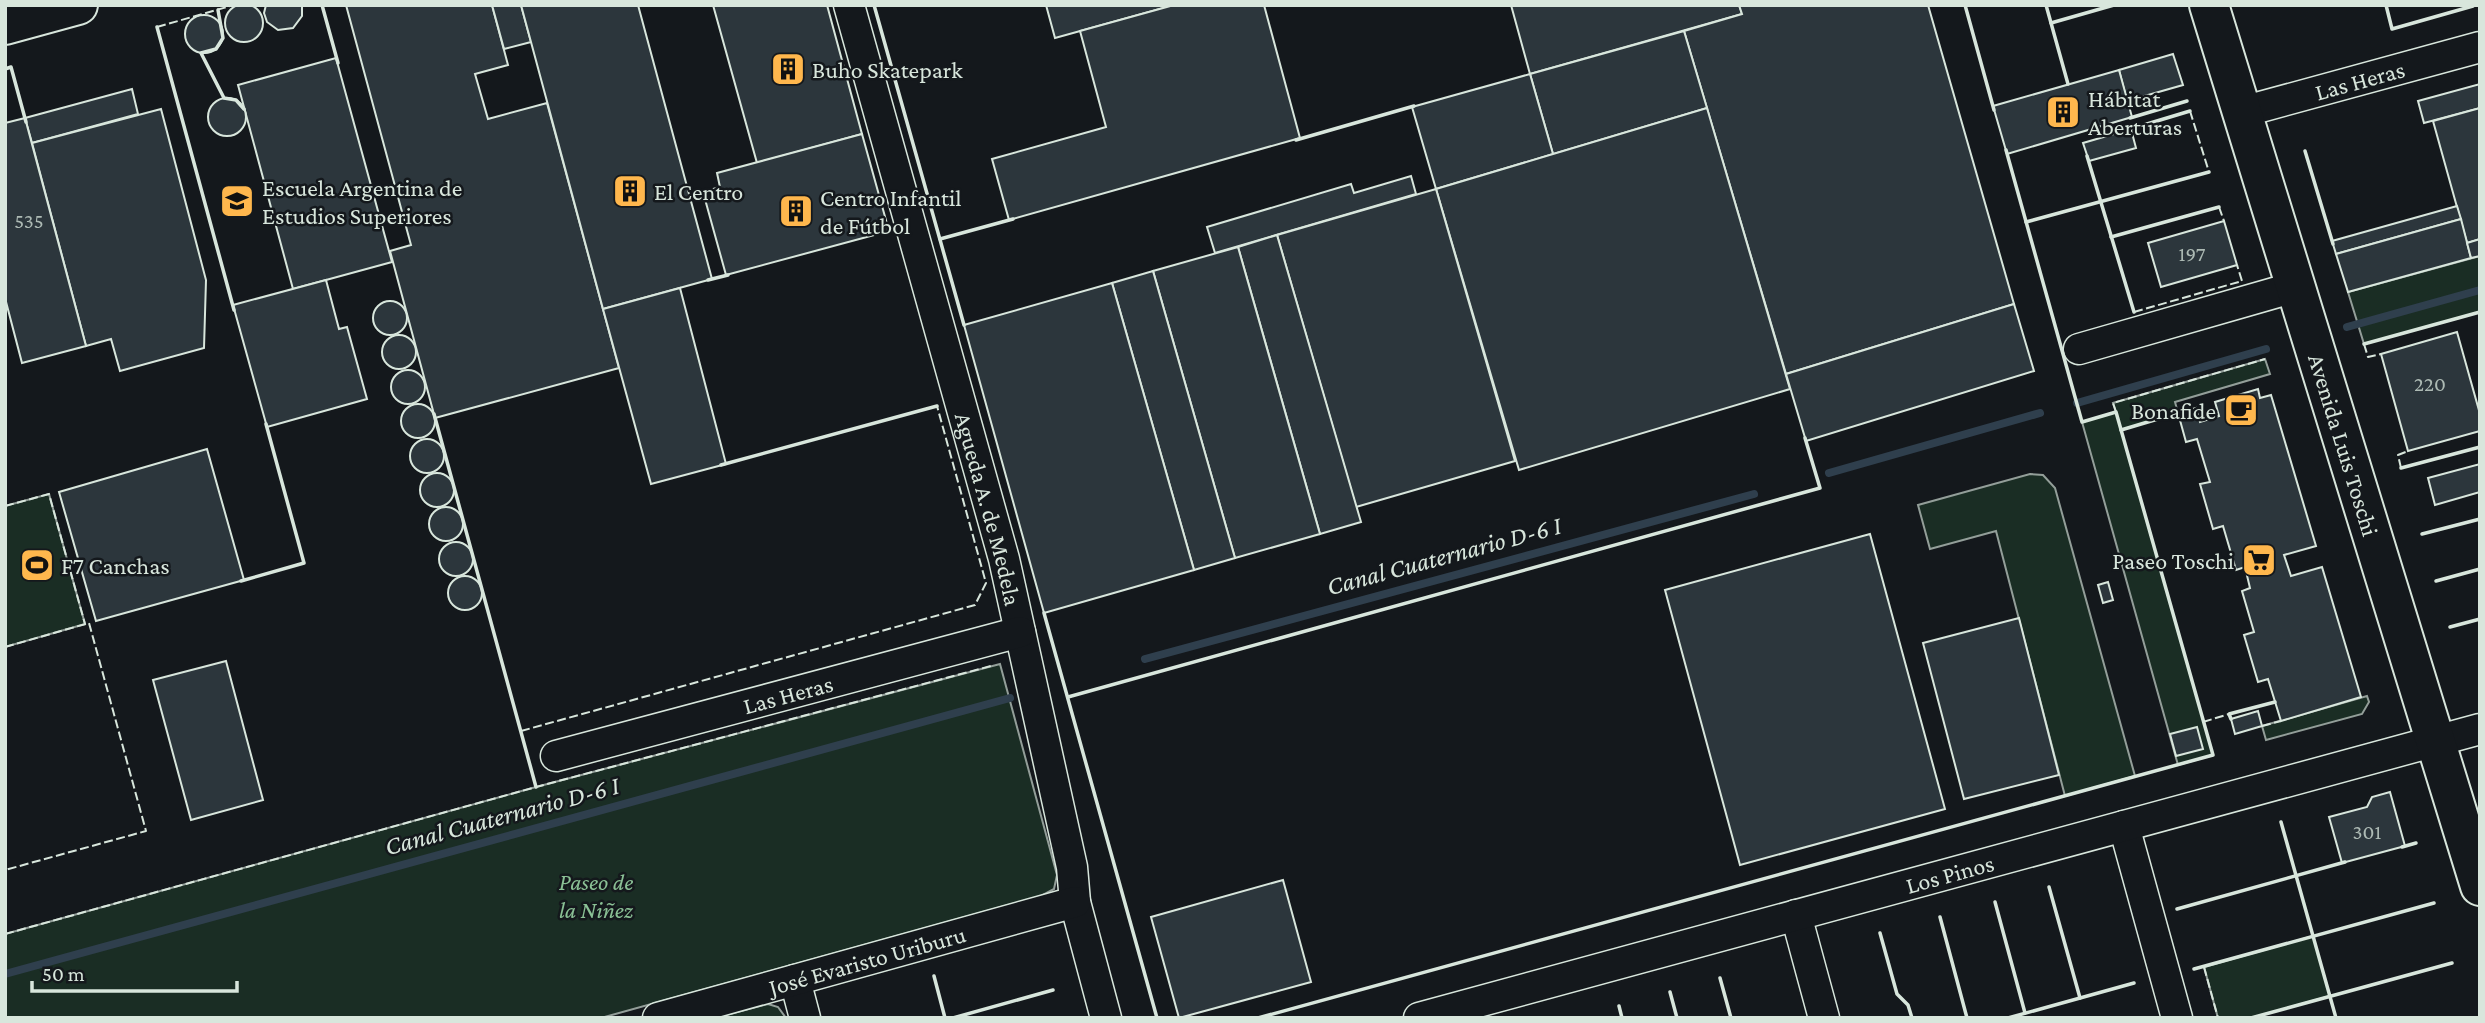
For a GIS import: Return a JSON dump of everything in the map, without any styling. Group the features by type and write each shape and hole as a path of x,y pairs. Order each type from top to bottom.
{"main road":[{"path":"5,25 78,5"},
{"name":"Avenida Luis Toschi","path":"2209,5 2480,886"}],"street":[{"name":"Agueda A. de Medela","path":"849,5 1003,559 1072,867 1075,902 1106,1018"},
{"name":"Las Heras","path":"2242,113 2480,47"},
{"path":"2079,349 2295,287"},
{"name":"Las Heras","path":"556,756 1020,632"},
{"name":"Los Pinos","path":"1419,1018 1471,1011 1796,915 2480,729"},
{"path":"2124,826 2177,1018"},
{"name":"José Evaristo Uriburu","path":"658,1018 1075,902"},
{"path":"1796,915 1824,1018"},
{"path":"795,980 805,1018"}],"green space":[{"path":"2480,256 2480,312 2364,344 2348,292"},
{"path":"2265,359 2270,374 2175,402 2178,413 2121,430 2213,755 2178,765 2082,422 2116,412 2113,403"},
{"path":"2030,474 2043,475 2055,488 2135,776 2065,796 1996,531 1930,549 1918,505"},
{"name":"F7 Canchas","path":"49,494 85,624 5,647 5,506"},
{"name":"Paseo de la Niñez","path":"1000,664 1057,875 1054,889 1041,896 601,1018 5,1018 5,934 536,787"},
{"path":"2367,696 2369,702 2362,714 2266,740 2262,726"},
{"path":"2313,936 2330,996 2251,1018 2218,1018 2204,967"},
{"path":"768,1004 778,1007 786,1018 715,1018"}],"building":[{"path":"244,4 257,10 263,23 257,36 244,42 231,36 225,23 231,10"},
{"path":"266,5 302,5 302,16 293,28 278,30 267,22 264,13"},
{"path":"346,5 492,5 508,65 475,74 488,119 547,103 619,368 435,418 390,251 411,245"},
{"path":"492,5 521,5 531,42 504,49"},
{"name":"El Centro","path":"521,5 638,5 712,279 603,309"},
{"name":"Buho Skatepark","path":"713,5 827,5 862,134 757,163"},
{"path":"1046,5 1174,5 1055,38"},
{"path":"1174,5 1264,5 1300,138 1009,220 992,159 1106,127 1080,31"},
{"path":"1511,5 1739,5 1742,14 1530,74"},
{"path":"1739,5 1928,5 2014,304 1786,374 1684,31 1742,14"},
{"path":"204,15 218,20 223,34 218,48 204,53 190,48 185,34 190,20"},
{"path":"1684,31 1707,108 1553,154 1530,74"},
{"path":"2173,54 2183,85 2127,101 2119,70"},
{"path":"336,58 392,262 293,289 238,85"},
{"name":"Hábitat Aberturas","path":"2119,70 2132,117 2007,154 1993,106"},
{"path":"1530,74 1553,154 1436,189 1412,107"},
{"path":"2480,84 2480,108 2424,123 2418,101"},
{"path":"132,89 138,114 32,143 25,118"},
{"path":"227,98 241,103 246,117 241,131 227,136 213,131 208,117 213,103"},
{"path":"1707,108 1790,389 1519,470 1436,189"},
{"path":"2480,108 2480,239 2467,243 2433,121"},
{"path":"161,109 206,280 204,348 120,371 111,339 86,346 32,143"},
{"path":"25,118 86,346 22,363 5,298 5,123"},
{"path":"2131,129 2136,148 2089,161 2083,143"},
{"name":"Centro Infantil de Fútbol","path":"862,134 889,231 726,275 703,192 720,187 717,173"},
{"path":"1411,176 1416,194 1215,253 1207,227 1351,184 1354,193"},
{"path":"1436,189 1515,461 1356,507 1277,235"},
{"path":"2457,206 2461,219 2336,254 2332,241"},
{"path":"2461,219 2471,258 2348,292 2336,254"},
{"path":"2224,221 2237,265 2161,287 2148,243"},
{"path":"1277,235 1361,522 1320,534 1238,247"},
{"path":"2480,239 2480,256 2471,258 2467,243"},
{"path":"1238,247 1320,534 1235,558 1153,271"},
{"path":"1153,271 1235,558 1194,570 1112,283"},
{"path":"326,280 339,329 347,327 367,399 267,427 233,305"},
{"path":"1112,283 1194,570 1044,613 964,325"},
{"path":"680,288 726,464 651,484 603,309"},
{"path":"390,301 402,306 407,318 402,330 390,335 378,330 373,318 378,306"},
{"path":"2014,304 2034,371 1806,441 1786,374"},
{"path":"2457,332 2480,414 2480,431 2408,451 2381,354"},
{"path":"399,335 411,340 416,352 411,364 399,369 387,364 382,352 387,340"},
{"path":"408,370 420,375 425,387 420,399 408,404 396,399 391,387 396,375"},
{"name":"Paseo Toschi","path":"2258,389 2260,398 2271,395 2316,546 2284,555 2291,576 2322,567 2361,697 2281,721 2268,679 2258,682 2244,635 2254,632 2242,591 2250,588 2245,567 2236,570 2223,526 2213,529 2200,484 2210,482 2197,439 2186,442 2178,413 2196,408 2200,422 2219,416 2215,402"},
{"path":"418,404 430,409 435,421 430,433 418,438 406,433 401,421 406,409"},
{"path":"427,439 439,444 444,456 439,468 427,473 415,468 410,456 415,444"},
{"path":"207,449 244,580 96,621 59,492"},
{"path":"2480,464 2480,492 2435,505 2428,478"},
{"path":"437,473 449,478 454,490 449,502 437,507 425,502 420,490 425,478"},
{"path":"446,507 458,512 463,524 458,536 446,541 434,536 429,524 434,512"},
{"path":"1870,534 1945,809 1740,865 1665,590"},
{"path":"456,542 468,547 473,559 468,571 456,576 444,571 439,559 444,547"},
{"path":"465,576 477,581 482,593 477,605 465,610 453,605 448,593 453,581"},
{"path":"2108,582 2113,600 2103,603 2098,585"},
{"path":"2019,618 2059,775 1964,799 1923,643"},
{"path":"226,661 263,800 191,820 153,680"},
{"path":"2258,711 2262,726 2235,734 2231,719"},
{"path":"2197,727 2203,749 2176,756 2170,734"},
{"path":"2390,792 2405,846 2342,863 2329,817 2367,807 2372,797"},
{"path":"1283,880 1311,982 1179,1018 1151,917"}],"waterway":[{"name":"Canal Cuaternario D-6 I","path":"2347,327 2480,290"},
{"name":"Canal Cuaternario D-6 I","path":"2077,403 2266,349"},
{"name":"Canal Cuaternario D-6 I","path":"1829,473 2040,413"},
{"name":"Canal Cuaternario D-6 I","path":"1145,659 1754,494"},
{"name":"Canal Cuaternario D-6 I","path":"5,974 1010,698"}],"fence":[{"path":"157,27 234,5"},
{"path":"2190,111 2209,172"},
{"path":"2219,207 2224,221"},
{"path":"2134,312 2242,281 2237,265"},
{"path":"2364,344 2368,357 2381,354"},
{"path":"2116,412 2113,403 2265,359"},
{"path":"521,731 975,605 986,583 937,406"},
{"path":"2401,468 2398,455 2408,451"},
{"path":"5,506 49,494 85,624"},
{"path":"5,647 89,623 146,831 5,870"},
{"path":"5,934 536,787 991,666"},
{"path":"2203,722 2229,714"},
{"path":"2262,726 2281,721"},
{"path":"2204,967 2218,1018"}],"wall":[{"path":"322,5 338,63"},
{"path":"874,5 964,325"},
{"path":"1965,5 1994,110"},
{"path":"2046,5 2068,84"},
{"path":"2051,23 2114,5"},
{"path":"2386,5 2392,29 2473,6"},
{"path":"218,10 223,38 216,49 201,53 224,98 236,100 244,109"},
{"path":"157,27 234,310"},
{"path":"5,69 11,67 26,122"},
{"path":"2130,118 2187,101"},
{"path":"1296,140 1414,106"},
{"path":"2127,130 2190,111"},
{"path":"1258,1018 2213,755 2116,412 2082,422 2006,150"},
{"path":"2305,151 2333,244"},
{"path":"2087,156 2134,312"},
{"path":"2026,222 2209,172"},
{"path":"2111,237 2219,207"},
{"path":"940,239 1013,219"},
{"path":"708,280 728,275"},
{"path":"2364,344 2480,312"},
{"path":"721,465 937,406"},
{"path":"2121,430 2178,413"},
{"path":"434,414 536,787"},
{"path":"241,581 304,563 266,424"},
{"path":"1068,697 1820,488 1805,438"},
{"path":"2401,468 2480,447"},
{"path":"2422,534 2480,519"},
{"path":"2436,581 2480,569"},
{"path":"1044,613 1157,1018"},
{"path":"2450,627 2480,619"},
{"path":"2231,719 2229,714 2275,702"},
{"path":"2281,822 2336,1018"},
{"path":"2402,847 2416,843"},
{"path":"2177,909 2345,862"},
{"path":"2049,887 2080,998"},
{"path":"1995,902 2025,1013"},
{"path":"2194,969 2434,903"},
{"path":"1940,917 1967,1018"},
{"path":"1880,933 1897,994 1908,1005 1912,1018"},
{"path":"2251,1018 2452,963"},
{"path":"934,976 945,1018"},
{"path":"1720,978 1731,1018"},
{"path":"2008,1018 2134,983"},
{"path":"953,1018 1053,990"},
{"path":"1670,992 1677,1018"},
{"path":"1619,1006 1622,1018"}],"place":[{"name":"Buho Skatepark","path":"788,69"},
{"name":"Hábitat Aberturas","path":"2063,112"},
{"name":"El Centro","path":"630,191"},
{"name":"Escuela Argentina de Estudios Superiores","path":"237,201"},
{"name":"Centro Infantil de Fútbol","path":"796,211"},
{"name":"Bonafide","path":"2241,410"},
{"name":"Paseo Toschi","path":"2259,560"},
{"name":"F7 Canchas","path":"37,565"}]}
